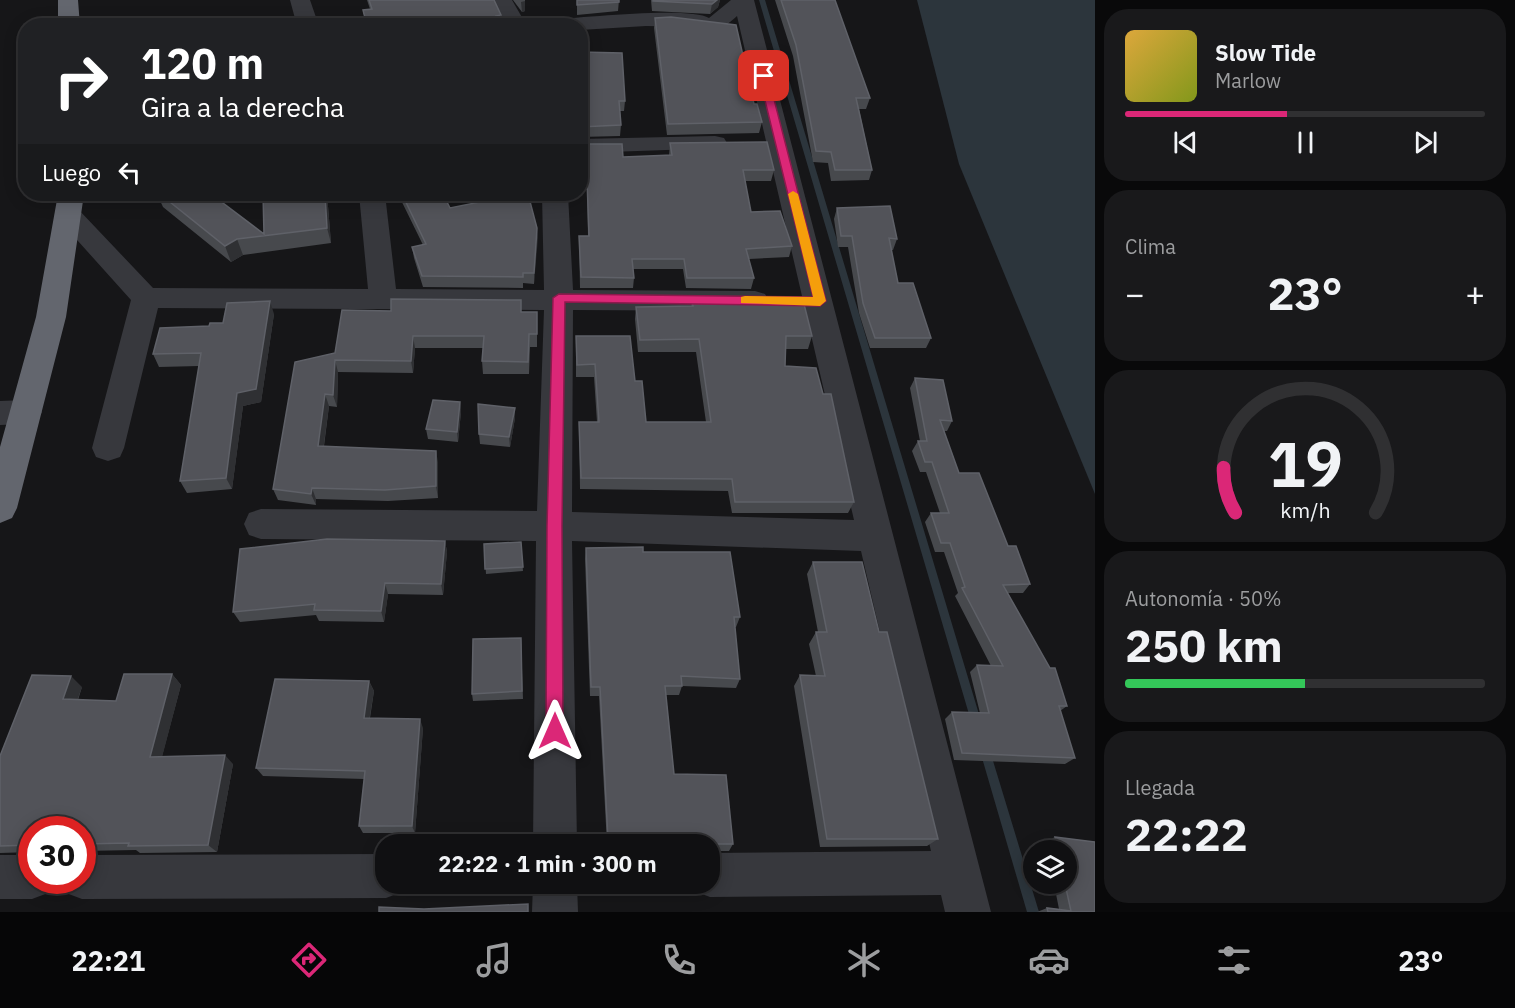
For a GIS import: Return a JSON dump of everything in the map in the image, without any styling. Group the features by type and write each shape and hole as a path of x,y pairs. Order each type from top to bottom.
{"highway":[{"path":"68,0 69,18"},
{"path":"0,508 13,413 51,317 70,204"}],"street":[{"path":"300,0 306,18"},
{"path":"502,0 512,18"},
{"path":"588,19 717,22 744,0 752,32 757,142 800,301 878,536 963,893 720,876"},
{"path":"588,146 757,142"},
{"path":"373,201 383,298"},
{"path":"555,201 559,298 555,526 555,834"},
{"path":"70,204 146,298"},
{"path":"146,298 559,298 800,301"},
{"path":"108,448 146,298"},
{"path":"261,524 555,526 878,536"},
{"path":"96,877 375,876"},
{"path":"0,877 18,877"},
{"path":"555,894 555,912"}],"shaded area":[{"path":"917,0 1095,0 1095,494 959,164"}],"building":[{"path":"369,0 494,0 501,15 496,16 497,18 365,18 363,10 372,9"},
{"path":"577,0 619,0 619,2 577,5"},
{"path":"653,0 717,0 712,4"},
{"path":"781,0 835,0 870,98 856,98 872,170 835,170 831,152 816,151 796,45"},
{"path":"671,17 736,25 754,104 757,104 762,122 668,124 655,18"},
{"path":"588,52 622,53 625,101 619,101 621,125 588,127"},
{"path":"767,142 774,170 743,170 751,212 780,211 792,246 746,249 754,278 687,278 684,259 632,259 634,278 581,277 579,236 589,236 588,144 622,144 623,157 672,155 670,143"},
{"path":"169,201 220,201 264,234 263,201 325,201 327,228 237,239 225,246"},
{"path":"405,201 446,201 450,208 485,201 530,201 537,228 534,273 523,273 523,277 422,276 412,247 426,244"},
{"path":"890,206 897,239 889,238 898,283 913,283 931,338 875,338 863,303 852,236 841,236 837,208"},
{"path":"391,299 521,300 521,312 537,312 537,334 529,334 528,362 482,361 484,336 413,336 411,361 335,360 333,395 325,394 318,446 436,451 436,486 385,490 312,488 311,494 273,489 295,362 335,353 342,310 391,311"},
{"path":"692,300 803,300 812,336 786,336 785,366 816,368 823,394 831,394 854,502 735,502 732,479 581,478 579,422 599,422 595,364 577,365 576,336 630,336 635,381 642,381 646,422 711,422 699,339 640,340 636,307 693,306"},
{"path":"270,301 256,389 237,393 226,478 180,481 201,353 153,354 160,328 209,326 210,323 223,323 227,303"},
{"path":"915,378 943,380 952,421 940,420 959,473 979,473 1008,546 1016,546 1030,584 1003,585 1050,668 1055,668 1067,706 1059,706 1075,758 962,753 952,712 989,713 977,665 1003,666 962,588 965,587 950,543 941,543 931,513 949,513 932,462 925,462 918,441 927,441"},
{"path":"433,400 460,402 457,432 426,429"},
{"path":"478,404 515,408 509,437 479,434"},
{"path":"327,539 445,541 441,584 385,583 381,611 314,610 315,604 233,612 240,549"},
{"path":"521,542 523,567 485,569 484,544"},
{"path":"643,547 643,552 730,552 740,617 734,617 740,679 681,676 682,686 665,686 674,774 726,775 733,844 720,844 720,834 608,834 600,687 591,687 586,548"},
{"path":"813,562 862,562 879,632 887,632 938,839 827,839 800,675 825,676 816,632 827,632"},
{"path":"521,638 522,691 472,694 473,639"},
{"path":"124,674 172,674 150,757 225,755 208,845 128,846 129,843 96,844 96,816 18,816 18,845 0,846 0,756 32,675 71,676 63,699 116,701"},
{"path":"275,679 369,681 364,718 420,719 412,826 359,826 365,771 256,768"},
{"path":"1055,837 1095,842 1095,912 1048,912 1047,908 1071,911 1067,894 1077,894 1077,840 1056,840"},
{"path":"528,904 528,912 379,912 379,907 424,909"}],"waterway":[{"path":"762,0 976,721"},
{"path":"985,751 1033,912"}],"slow traffic":[{"path":"745,300 820,301 793,194"}],"route":[{"path":"555,731 555,526 559,298 820,301 764,76"}]}
